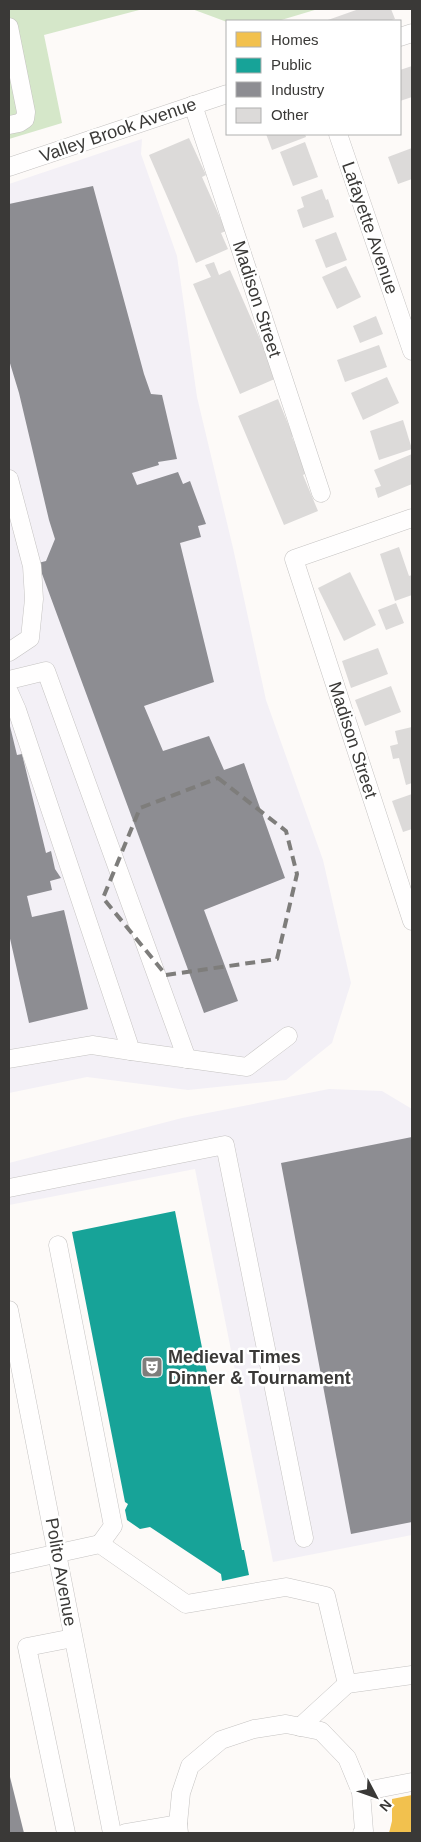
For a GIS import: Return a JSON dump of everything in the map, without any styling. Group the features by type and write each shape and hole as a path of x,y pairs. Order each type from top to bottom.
{"street":[{"path":"9,28 26,112 25,119 19,123 9,125"},
{"name":"Valley Brook Avenue","path":"9,167 226,94"},
{"name":"Madison Street","path":"193,105 321,493"},
{"name":"Lafayette Avenue","path":"338,135 412,350"},
{"path":"9,479 32,566 34,598 30,638 9,652"},
{"name":"Madison Street","path":"412,518 294,559 412,921"},
{"path":"9,680 46,671 186,1058"},
{"path":"9,692 17,710 131,1051"},
{"path":"9,1059 92,1045 247,1067 288,1036"},
{"path":"9,1188 225,1145 304,1538"},
{"path":"9,1564 100,1544 113,1526 58,1245"},
{"name":"Polito Avenue","path":"9,1310 13,1354 50,1511 56,1554 112,1833"},
{"path":"100,1544 186,1604 286,1587 326,1596 347,1684"},
{"path":"66,1833 27,1647 73,1638"},
{"path":"300,1727 347,1684 412,1675"},
{"path":"125,1833 179,1829 181,1793 190,1766 221,1740 254,1729 286,1724 321,1731 347,1758 362,1792 362,1833"},
{"path":"362,1792 412,1782"}],"highlighted area":[{"path":"218,778 286,831 297,874 277,959 166,975 103,898 140,808"}],"shaded area":[{"path":"142,139 141,154 177,256 197,397 233,548 266,700 323,860 351,983 332,1043 286,1080 188,1090 87,1077 9,1093 9,184"},
{"path":"329,1089 382,1091 412,1109 412,1535 273,1562 195,1169 9,1205 9,1163 182,1118"}],"green space":[{"path":"9,9 143,9 44,35 62,123 9,139"},
{"path":"192,9 318,9 281,20 226,20 226,22"}],"building: Homes":[{"path":"412,1795 412,1833 389,1833 392,1821 392,1799"}],"building: Public":[{"name":"Medieval Times Dinner & Tournament","path":"175,1211 242,1550 244,1550 249,1575 222,1581 221,1574 150,1527 140,1529 127,1520 125,1510 128,1504 125,1502 72,1232"}],"building: Industry":[{"path":"93,186 144,374 151,394 162,395 177,459 158,462 159,465 132,473 137,485 178,472 183,484 190,481 206,524 198,526 201,537 180,543 214,682 144,706 163,751 209,736 224,770 244,763 285,878 204,910 238,1001 204,1013 38,563 46,561 55,539 9,360 9,204"},
{"path":"9,722 17,755 22,754 46,853 51,851 55,869 61,878 50,881 52,890 27,896 32,917 64,910 88,1009 29,1023 9,934"},
{"path":"412,1137 412,1522 351,1534 281,1163"},
{"path":"9,1773 24,1833 9,1833"}],"building: Other":[{"path":"359,9 391,9 395,19 392,20 328,20"},
{"path":"412,66 412,97 401,101 401,70"},
{"path":"266,135 305,135 306,137 272,150"},
{"path":"189,138 206,175 202,177 226,231 221,233 228,249 196,263 149,155"},
{"path":"305,142 318,177 293,186 280,152"},
{"path":"412,148 412,179 398,184 388,157"},
{"path":"322,189 326,200 328,199 334,217 303,228 297,210 304,207 301,197"},
{"path":"336,232 347,260 326,268 315,240"},
{"path":"214,262 219,275 230,270 277,378 240,394 193,284 211,277 205,265"},
{"path":"346,266 361,297 337,309 322,277"},
{"path":"376,316 383,334 360,343 353,326"},
{"path":"379,345 387,367 345,382 337,360"},
{"path":"387,377 399,403 363,420 351,393"},
{"path":"278,399 307,473 303,475 318,511 284,525 238,416"},
{"path":"403,420 412,449 379,460 370,431"},
{"path":"412,454 412,484 378,498 375,488 381,486 374,470"},
{"path":"399,547 409,576 412,575 412,595 395,601 380,554"},
{"path":"350,572 376,625 344,641 318,588"},
{"path":"396,603 404,623 386,630 378,610"},
{"path":"378,648 388,674 351,688 342,661"},
{"path":"391,686 401,712 365,726 355,700"},
{"path":"412,727 412,783 406,785 399,758 393,759 390,746 398,744 395,731"},
{"path":"412,794 412,829 403,832 392,801"}],"place":[{"name":"Medieval Times Dinner & Tournament","path":"152,1367"}]}
